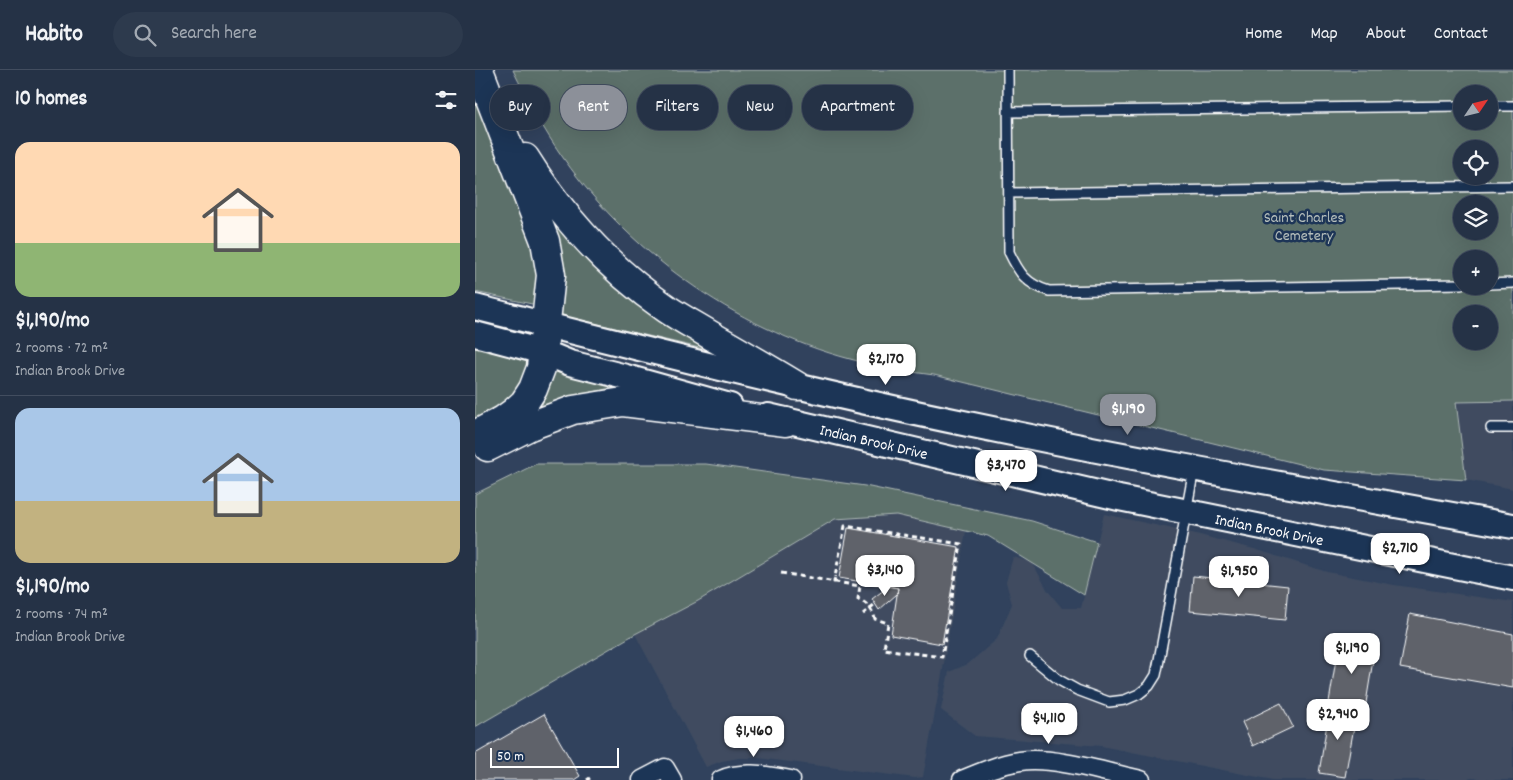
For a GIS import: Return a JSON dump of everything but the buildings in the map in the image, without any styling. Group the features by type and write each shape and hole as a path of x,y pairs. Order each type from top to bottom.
{"highway":[{"path":"479,70 490,98"},
{"path":"475,435 503,420 524,403 533,389 541,368 551,276 545,241 502,130"},
{"path":"505,130 557,205 577,229 619,272 692,325 797,386"},
{"path":"475,454 530,426 573,410 623,402 786,422"}],"main road":[{"path":"475,307 797,386 975,426 1513,526"},
{"name":"Indian Brook Drive","path":"475,334 543,352 570,363 786,422 1109,496 1513,578"}],"street":[{"path":"962,780 1003,765 1029,761 1065,764 1141,780"},
{"path":"643,780 665,768 672,780"},
{"path":"721,780 742,774 765,775 791,780"}],"lane":[{"path":"1008,70 1009,252 1024,277 1035,287 1049,291 1453,284"},
{"path":"1008,112 1453,106"},
{"path":"1498,106 1513,106"},
{"path":"1009,193 1513,186"},
{"path":"1498,284 1513,283"},
{"path":"1491,428 1513,428"},
{"path":"1030,656 1059,680 1077,690 1109,702 1125,700 1139,694 1149,686 1156,675 1194,468"}],"path":[{"path":"781,574 860,586 858,599 871,609 875,619 887,623 884,649 942,657 961,544 845,526 834,582"},
{"path":"834,582 835,576"},
{"path":"863,614 875,604"}],"shaded area":[{"path":"1513,401 1513,489 1466,480 1456,402"},
{"path":"1104,514 1254,549 1327,572 1394,585 1513,602 1513,780 1472,778 1460,780 1273,780 1101,746 975,736 941,710 949,672 968,664 997,639 1012,604 1006,582 1013,557 1032,562 1048,591 1062,608 1081,608"},
{"path":"896,515 966,531 923,777 915,778 758,758 739,758 722,761 706,767 635,634 698,601 835,519"}],"green space":[{"name":"Saint Charles Cemetery","path":"513,70 1513,70 1513,401 1456,402 1466,480 1324,470 934,375 871,364 818,349 775,332 734,312 695,287 623,229 592,195 564,159 545,130 550,130 550,85 521,85"},
{"path":"475,78 490,119 490,130 494,130 540,255 535,304 475,292"},
{"path":"547,205 708,347 708,350 560,315"},
{"path":"475,348 528,360 515,391 502,404 475,422"},
{"path":"556,369 624,385 558,400 541,407"},
{"path":"536,464 706,464 865,486 1032,521 1097,542 1084,595 988,536 896,515 835,519 698,601 635,634 475,727 475,494"}]}
